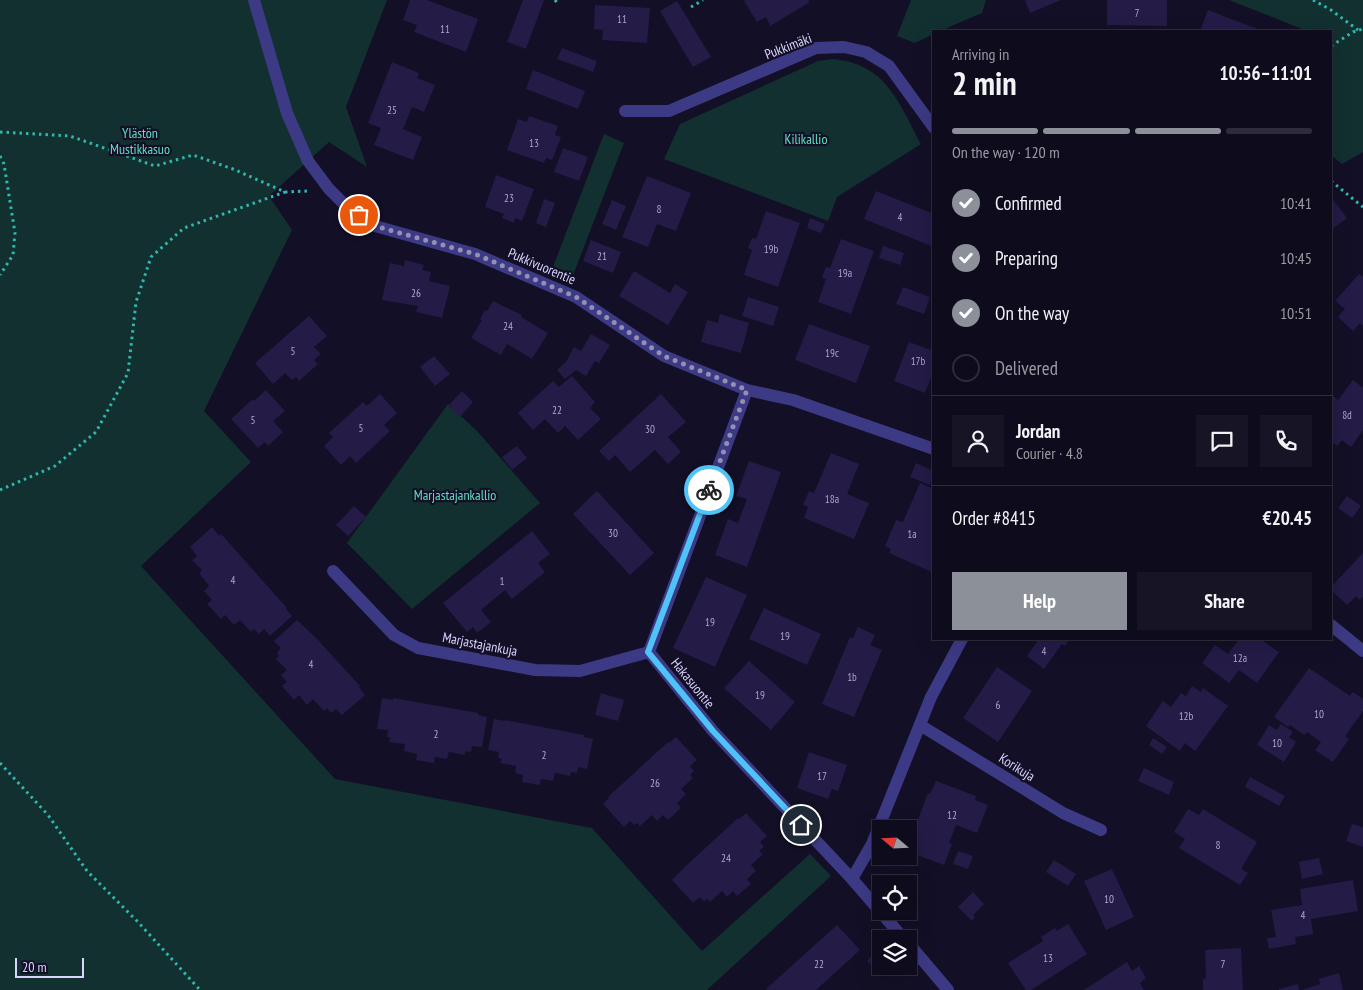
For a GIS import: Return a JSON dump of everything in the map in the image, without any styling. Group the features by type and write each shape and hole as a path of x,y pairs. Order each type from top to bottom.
{"street":[{"name":"Pukkivuorentie","path":"254,0 287,113 308,161 329,189 344,204 375,226 475,254 576,297 664,356 747,390 793,400 932,448"},
{"name":"Pukkimäki","path":"625,111 669,112 816,48 844,47 866,52 889,66 932,125"},
{"path":"648,652 747,390"},
{"name":"Marjastajankuja","path":"333,570 394,635 418,648 535,670 580,671 648,652"},
{"path":"1332,627 1363,651"},
{"path":"852,878 872,844 932,697 961,640"},
{"name":"Hakasuontie","path":"648,652 713,731 852,878 896,930"},
{"name":"Korikuja","path":"920,725 1063,813 1101,830"},
{"path":"917,953 948,990"}],"path":[{"path":"555,0 559,5"},
{"path":"691,7 703,0"},
{"path":"1313,0 1331,10 1358,30"},
{"path":"1332,45 1363,29"},
{"path":"0,126 5,131"},
{"path":"0,132 70,136 155,166 193,155 233,169 285,192"},
{"path":"0,156 4,164 15,233 13,255 0,275"},
{"path":"1332,182 1363,206"},
{"path":"0,490 55,466 96,432 128,373 136,302 151,257 184,228 285,192 329,189"},
{"path":"0,763 48,814 87,871 138,922 200,990"}],"green space":[{"name":"Ylästön Mustikkasuo","path":"0,0 387,0 346,107 367,167 329,142 269,196 292,230 204,411 251,462 141,566 335,779 592,828 702,951 810,854 831,876 707,990 0,990"},
{"path":"911,0 986,0 982,13 942,30 932,30 932,35 915,43 897,36"},
{"path":"1229,0 1363,0 1363,152 1342,164 1332,156 1332,30 1304,30"},
{"name":"Kilikallio","path":"832,59 850,62 866,68 878,77 897,100 921,144 837,197 828,221 664,159 680,124 818,61"},
{"path":"604,134 624,143 572,278 553,267"},
{"name":"Marjastajankallio","path":"448,404 477,431 540,503 412,609 347,543"}],"building":[{"path":"410,0 427,0 478,19 466,52 414,32 417,25 403,20"},
{"path":"523,0 544,0 526,49 507,42"},
{"path":"808,0 810,2 770,26 766,17 757,22 744,1"},
{"path":"1025,0 1061,0 1030,13"},
{"path":"1107,0 1167,0 1167,26 1107,25"},
{"path":"677,1 711,57 693,67 660,11"},
{"path":"595,5 650,8 647,43 602,40 603,30 594,29"},
{"path":"1208,10 1260,30 1200,30"},
{"path":"562,48 597,61 593,72 557,59"},
{"path":"392,62 419,73 417,78 435,85 424,112 412,107 403,129 422,137 413,160 374,145 381,128 368,123"},
{"path":"533,70 585,91 578,109 526,89"},
{"path":"529,116 558,126 555,135 561,137 552,160 546,158 544,163 507,150 518,119 527,122"},
{"path":"563,148 588,157 579,181 554,172"},
{"path":"496,175 534,189 522,221 515,218 514,223 502,218 504,214 485,207"},
{"path":"647,176 691,193 676,231 657,224 648,247 622,237"},
{"path":"876,191 932,213 932,246 864,219"},
{"path":"1332,198 1347,218 1332,229"},
{"path":"544,199 555,203 546,227 536,223"},
{"path":"612,200 626,206 616,230 602,224"},
{"path":"766,211 800,223 778,287 744,275 752,250 748,248 752,238 756,239"},
{"path":"810,218 825,224 821,233 807,228"},
{"path":"841,239 874,251 851,314 818,302 826,279 822,277 826,267 830,268"},
{"path":"591,240 621,252 613,273 583,261"},
{"path":"883,246 904,253 900,265 879,258"},
{"path":"405,260 424,265 422,270 431,272 429,281 450,286 442,318 416,312 418,306 382,300 390,263 404,266"},
{"path":"634,271 670,293 675,284 688,292 668,325 619,296"},
{"path":"1359,274 1363,277 1363,326 1360,323 1353,331 1338,317 1345,309 1335,301"},
{"path":"903,287 930,297 924,314 896,304"},
{"path":"748,297 779,307 773,326 742,316"},
{"path":"493,301 522,315 521,317 548,333 532,359 507,344 501,355 471,338 482,320 480,319 485,310 487,311"},
{"path":"720,314 749,323 741,353 701,342 707,320 718,323"},
{"path":"309,316 327,336 314,347 321,354 314,360 318,364 299,381 296,377 292,380 285,373 273,384 255,363"},
{"path":"809,324 870,346 856,383 795,360"},
{"path":"591,334 610,345 599,363 595,361 586,376 576,370 565,379 557,370 566,362 574,347 581,351"},
{"path":"909,342 932,350 932,375 925,393 894,381"},
{"path":"434,356 450,374 435,386 420,367"},
{"path":"572,376 595,402 590,408 601,419 578,440 565,426 558,433 545,419 533,430 518,413 553,381 559,387"},
{"path":"1353,380 1363,388 1363,430 1351,447 1342,440 1337,446 1332,442 1332,397 1338,400"},
{"path":"266,390 285,411 273,421 283,432 268,446 265,442 258,448 231,419"},
{"path":"462,391 473,402 460,417 448,406"},
{"path":"380,394 397,413 384,425 390,431 356,463 350,456 341,465 324,446 333,437 329,433 363,402 367,406"},
{"path":"661,394 686,422 668,437 681,452 668,464 655,450 630,472 615,455 609,461 599,451"},
{"path":"517,446 527,458 512,470 502,457"},
{"path":"831,453 859,464 847,494 869,503 854,539 804,518 808,507 803,505 809,491 814,493"},
{"path":"749,461 781,472 747,567 715,555 728,519 738,523 747,499 736,496"},
{"path":"916,463 932,470 930,485 910,477"},
{"path":"920,483 932,488 932,572 889,553 891,549 885,546 896,520 903,522"},
{"path":"597,491 654,553 630,575 573,514"},
{"path":"1347,496 1361,506 1352,518 1338,508"},
{"path":"354,506 366,517 348,536 336,525"},
{"path":"212,527 239,554 292,616 270,636 264,629 259,634 254,629 251,632 240,620 234,625 225,615 221,619 207,604 212,600 204,591 209,586 199,573 202,570 192,560 197,556 190,547"},
{"path":"532,531 550,554 538,563 545,572 512,599 505,590 481,610 491,622 477,633 473,627 467,632 443,603"},
{"path":"1363,553 1363,597 1360,600 1356,596 1347,605 1332,591 1332,586"},
{"path":"706,577 747,595 715,667 673,648"},
{"path":"764,608 821,634 807,665 749,639"},
{"path":"297,620 360,686 359,688 365,695 342,715 336,709 331,713 327,708 324,711 313,699 307,705 299,695 294,700 282,686 287,682 281,675 287,670 276,659 279,656 277,653 281,648 274,641"},
{"path":"858,627 875,635 870,645 882,650 854,717 822,704 850,637 853,638"},
{"path":"1038,640 1069,640 1065,646 1062,644 1044,669 1027,656"},
{"path":"1238,640 1261,640 1279,652 1257,683 1239,670 1229,683 1202,663 1215,645 1228,654"},
{"path":"749,661 795,702 771,730 724,688"},
{"path":"997,667 1032,691 998,742 963,718"},
{"path":"1309,668 1350,696 1353,692 1363,699 1363,711 1345,736 1349,739 1333,762 1315,750 1321,742 1307,732 1304,735 1290,725 1288,727 1274,717"},
{"path":"1192,686 1201,692 1203,688 1228,706 1195,751 1185,743 1180,751 1146,726 1163,701 1171,707 1181,693 1186,696"},
{"path":"601,693 624,700 618,721 595,715"},
{"path":"382,698 393,700 393,698 478,713 478,715 487,717 482,747 472,746 471,752 465,751 465,755 449,752 447,759 435,757 434,763 416,760 417,754 404,751 405,744 389,742 390,737 387,737 388,730 377,729"},
{"path":"494,719 584,735 584,737 593,739 587,769 578,767 577,773 571,772 570,776 555,773 553,781 541,779 540,785 522,782 523,775 515,773 516,766 500,763 502,759 498,758 499,752 488,750"},
{"path":"1281,724 1293,732 1289,737 1296,742 1284,762 1257,745 1269,725 1277,730"},
{"path":"676,737 697,760 690,766 694,771 690,775 693,778 681,789 686,794 677,803 681,808 668,820 663,815 657,821 652,815 640,826 637,823 634,825 630,821 624,827 603,804 608,797 668,742"},
{"path":"1153,738 1167,747 1162,754 1149,745"},
{"path":"809,752 847,765 838,791 832,789 828,799 797,788"},
{"path":"1144,768 1174,782 1169,795 1138,781"},
{"path":"1250,777 1285,796 1279,806 1245,787"},
{"path":"936,781 976,796 975,800 988,805 977,833 956,825 949,843 952,844 944,865 918,855 918,820 928,793 930,794"},
{"path":"1188,809 1199,815 1203,809 1257,842 1241,869 1248,873 1240,885 1179,848 1185,839 1174,832"},
{"path":"746,813 767,836 760,842 764,847 759,851 763,854 751,865 756,871 747,879 751,884 737,896 733,891 727,897 722,891 710,902 707,899 704,901 700,897 693,903 672,880 738,818"},
{"path":"1352,824 1363,827 1363,847 1346,841"},
{"path":"958,851 973,856 968,869 953,864"},
{"path":"1319,858 1323,874 1302,879 1299,862"},
{"path":"1054,860 1076,874 1068,886 1046,872"},
{"path":"1112,869 1134,917 1106,930 1084,881"},
{"path":"1353,880 1358,911 1311,919 1313,934 1295,937 1296,944 1269,949 1267,938 1276,937 1271,910 1302,905 1300,889"},
{"path":"973,892 984,904 973,915 975,917 972,921 958,907"},
{"path":"1068,924 1087,954 1031,990 1026,990 1008,963 1043,941 1041,937 1055,928 1057,931"},
{"path":"837,925 860,950 816,990 766,989"},
{"path":"1241,948 1243,990 1203,990 1203,979 1206,978 1205,950"},
{"path":"872,955 872,966 867,961"},
{"path":"1127,962 1132,971 1139,966 1146,978 1140,983 1144,990 1084,990"},
{"path":"1339,973 1343,990 1302,990 1320,984 1319,979"},
{"path":"1298,984 1299,990 1279,990 1279,989"}],"way so far":[{"path":"359,215 375,226 475,254 576,297 664,356 747,390 709,490"}],"route":[{"path":"709,490 648,652 713,731 801,825"}]}
